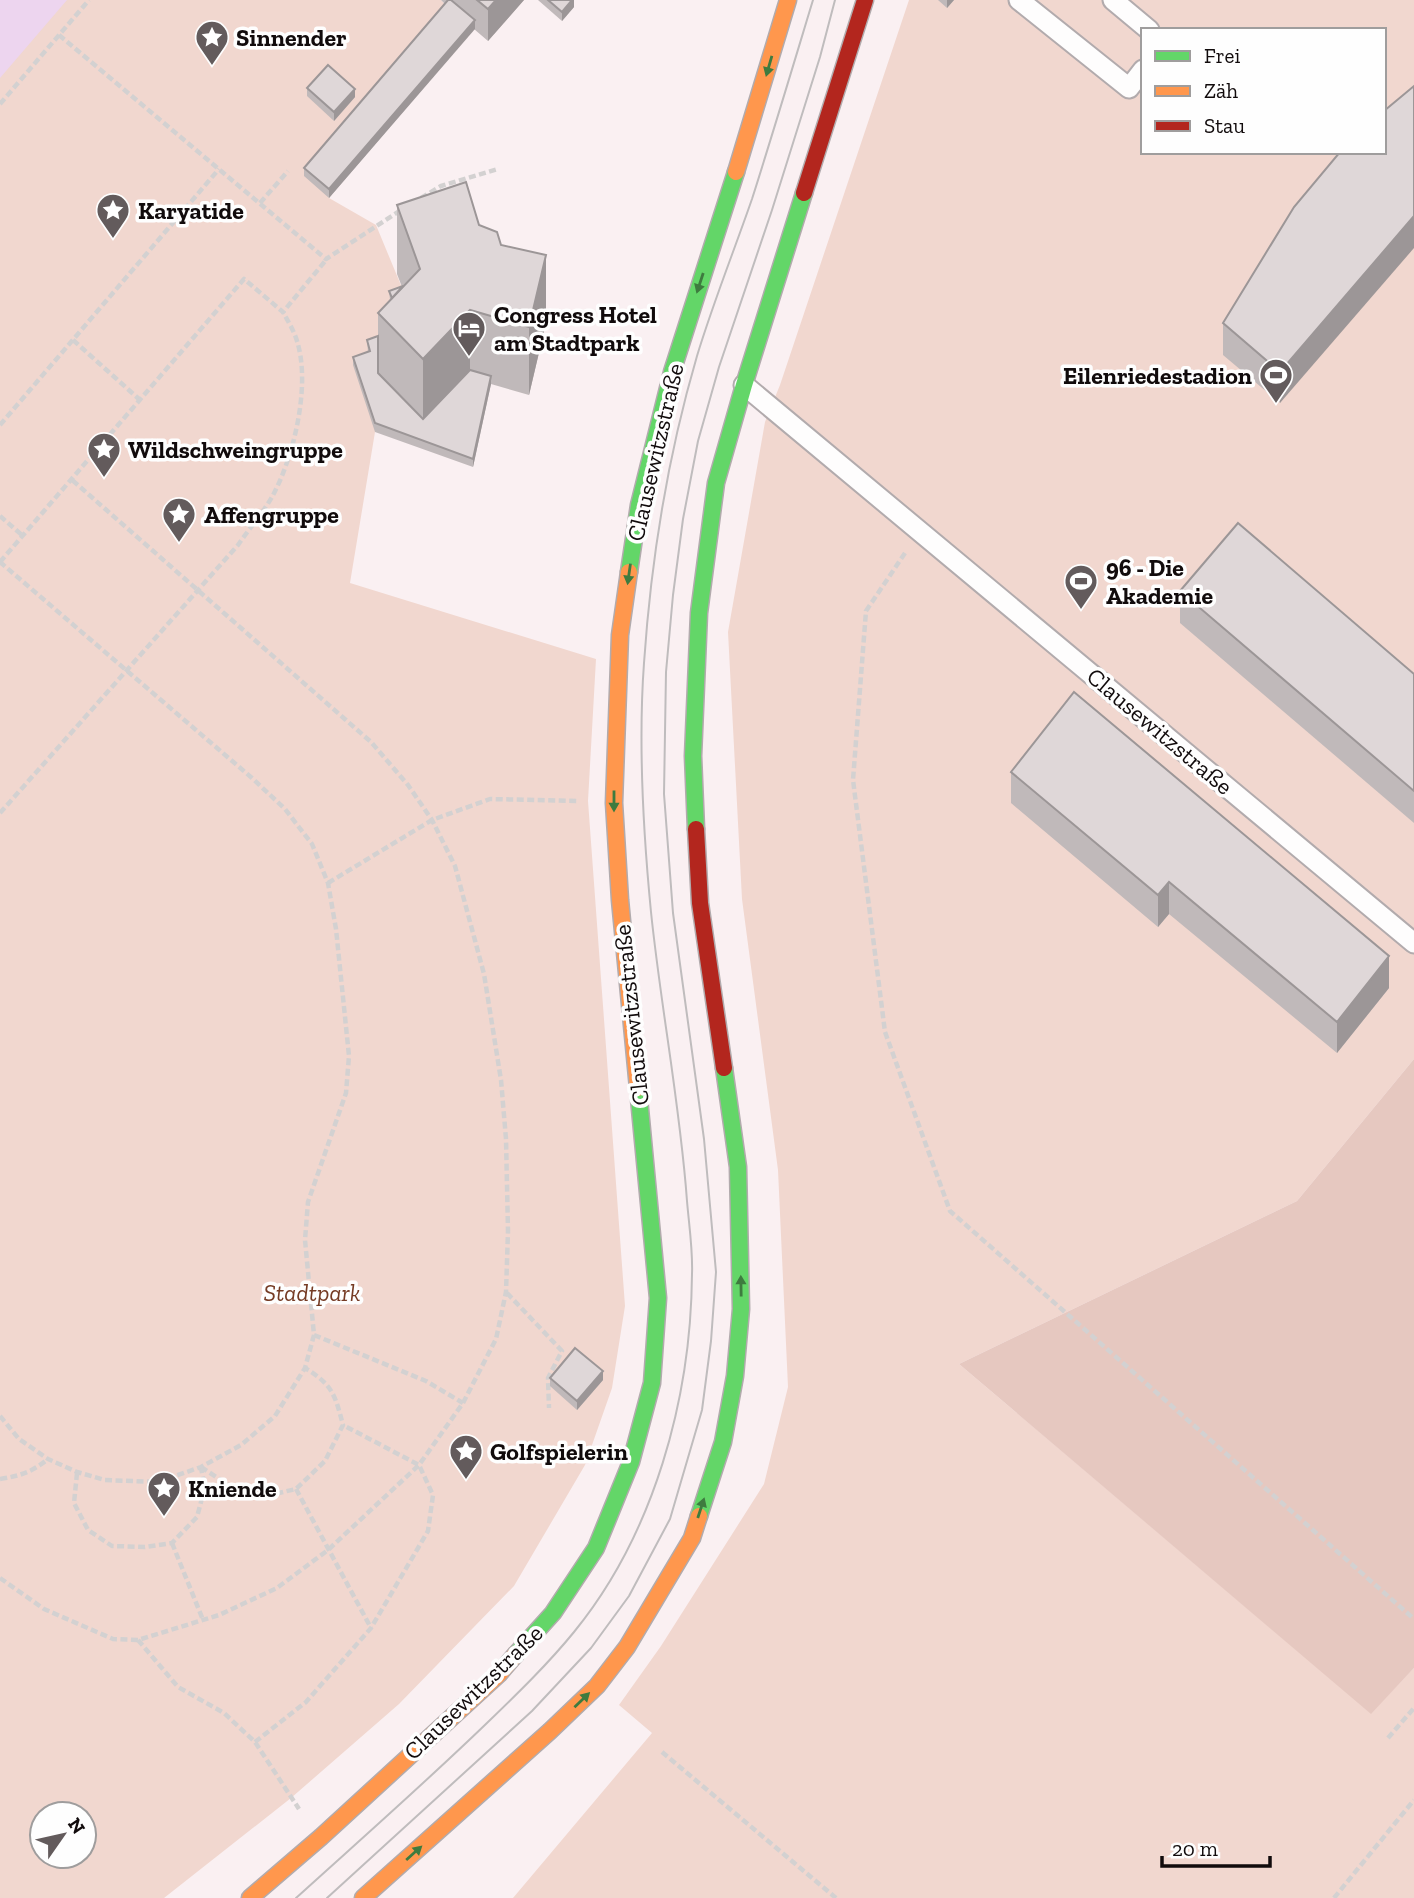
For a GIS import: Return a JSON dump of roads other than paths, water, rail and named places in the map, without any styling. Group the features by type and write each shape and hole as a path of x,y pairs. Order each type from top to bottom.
{"street":[{"name":"Clausewitzstraße","path":"250,1898 499,1674 553,1613 596,1548 631,1461 652,1382 658,1297 621,914 614,803 620,635 639,505 672,372 788,0"},
{"path":"363,1898 550,1731 597,1686 628,1647 692,1538 723,1442 735,1376 741,1309 738,1167 700,903 692,756 699,613 716,483 744,385 865,0"}],"lane":[{"path":"1019,0 1129,88 1141,73"},
{"path":"1112,0 1147,28"},
{"name":"Clausewitzstraße","path":"744,385 1414,943"}],"tram line":[{"path":"296,1898 464,1745 564,1644 602,1594 626,1552 663,1463 684,1369 690,1321 692,1265 680,1129 655,948 646,850 641,725 647,624 662,508 687,393 710,316 752,199 813,0"},
{"path":"327,1898 532,1711 591,1648 629,1596 670,1519 702,1410 716,1272 704,1139 673,913 664,794 666,672 673,595 683,519 698,441 719,367 820,57 835,0"}],"place":[{"name":"Sinnender","path":"212,67"},
{"name":"Karyatide","path":"113,240"},
{"name":"Congress Hotel am Stadtpark","path":"469,358"},
{"name":"Eilenriedestadion","path":"1276,405"},
{"name":"Wildschweingruppe","path":"104,479"},
{"name":"Affengruppe","path":"179,544"},
{"name":"96 - Die Akademie","path":"1081,611"},
{"name":"Golfspielerin","path":"466,1481"},
{"name":"Kniende","path":"164,1518"}],"park label":[{"name":"Stadtpark","path":"312,1292"}]}
